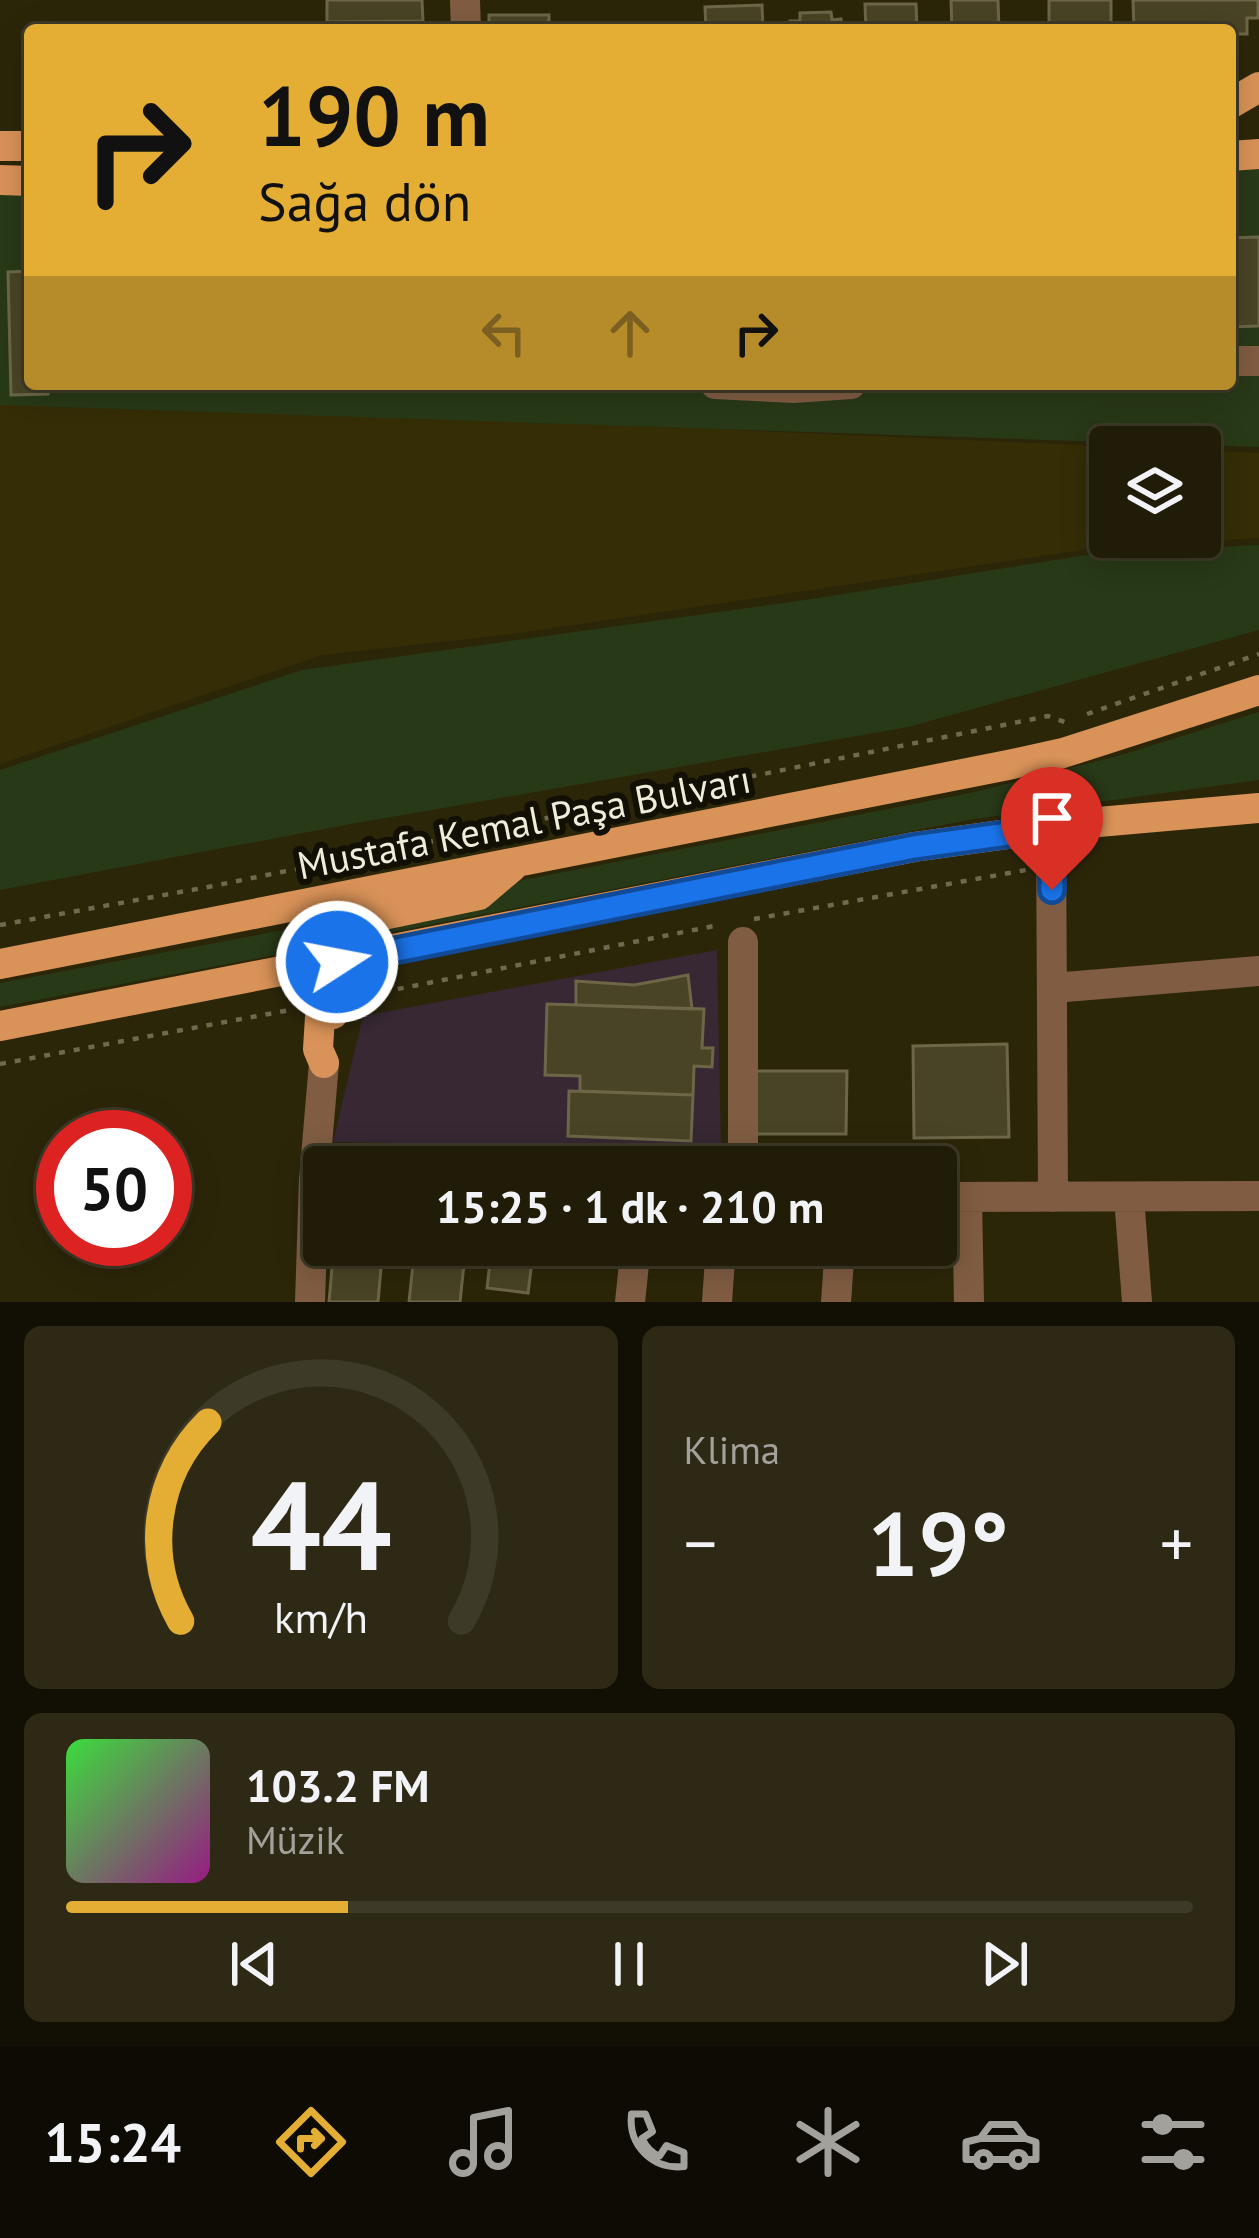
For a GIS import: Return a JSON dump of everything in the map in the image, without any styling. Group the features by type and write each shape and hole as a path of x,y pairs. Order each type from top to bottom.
{"main road":[{"name":"Mustafa Kemal Paşa Bulvarı","path":"0,964 517,863 1259,689"},
{"path":"0,1026 266,976 330,953 380,953 914,847 1062,826 1259,808"},
{"path":"330,953 359,920 478,895 517,863"},
{"path":"216,923 231,932 290,920 318,923 330,953 327,1008 318,1049 324,1063"},
{"path":"327,1008 380,953"},
{"path":"266,976 300,988 327,1008"}],"street":[{"path":"1054,1197 1052,866 1062,826"},
{"path":"741,928 743,1146"},
{"path":"1053,988 1259,971"},
{"path":"320,1146 324,1063"},
{"path":"957,1197 1259,1196"},
{"path":"1129,1197 1137,1302"},
{"path":"957,1232 969,1302"},
{"path":"310,1302 313,1266"},
{"path":"630,1302 634,1266"},
{"path":"717,1302 720,1266"},
{"path":"836,1302 839,1266"}],"path":[{"path":"1085,715 1259,654"},
{"path":"0,925 1048,716 1064,737"},
{"path":"0,1064 327,1008 741,928 910,888 1052,866"}],"shaded area":[{"path":"0,403 175,406 1089,445 1089,549 505,635 322,655 0,764"},
{"path":"1221,451 1259,453 1259,538 1221,540"},
{"path":"717,950 721,1146 333,1142 363,1016"}],"green space":[{"path":"1236,166 1259,166 1259,447 1221,446 1221,426 1089,426 1089,441 0,405 0,193 24,195 24,390 1236,390"},
{"path":"1259,545 1259,630 908,727 0,890 0,770 302,670 812,599 1089,555 1221,558 1221,547"},
{"path":"1259,712 1259,780 974,819 362,938 359,926 470,903 523,880 970,793 1118,756"},
{"path":"300,927 306,949 0,1007 0,983"}],"building":[{"path":"327,0 422,0 423,21 327,22"},
{"path":"951,0 998,0 999,24 952,24"},
{"path":"1049,0 1111,0 1111,24 1049,24"},
{"path":"1133,0 1258,0 1258,18 1247,18 1247,34 1236,34 1236,24 1134,24"},
{"path":"865,4 916,4 917,24 866,24"},
{"path":"762,5 763,24 706,24 705,7"},
{"path":"831,12 832,20 841,19 841,24 790,24 800,21 800,13"},
{"path":"489,15 549,15 549,24 489,24"},
{"path":"1259,237 1259,326 1236,327 1236,238"},
{"path":"24,271 24,390 48,390 48,394 11,395 8,272"},
{"path":"688,975 692,1009 576,1005 576,981 634,985"},
{"path":"547,1004 704,1009 702,1048 713,1048 712,1067 694,1066 693,1095 580,1091 580,1076 545,1075"},
{"path":"1007,1044 1009,1137 914,1138 913,1046"},
{"path":"748,1071 847,1071 846,1134 748,1134"},
{"path":"569,1091 693,1095 691,1141 568,1136"},
{"path":"332,1266 381,1266 378,1302 329,1302"},
{"path":"413,1266 464,1266 460,1302 409,1302"},
{"path":"490,1266 531,1266 528,1293 487,1288"}],"route":[{"path":"337,962 775,873 1051,828 1052,890"}]}
